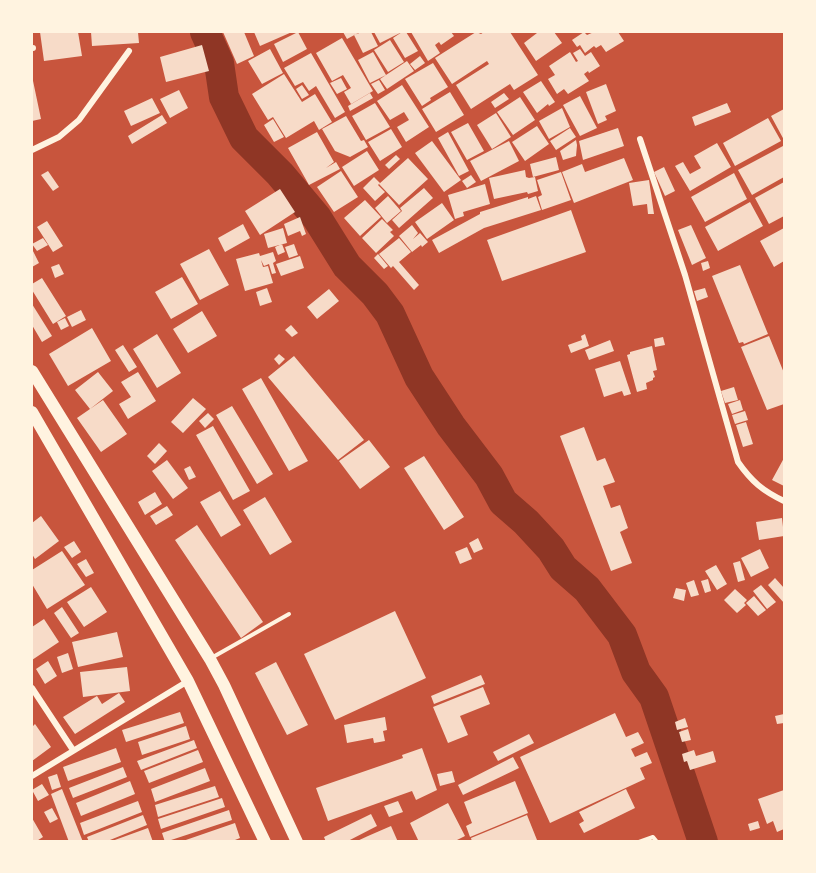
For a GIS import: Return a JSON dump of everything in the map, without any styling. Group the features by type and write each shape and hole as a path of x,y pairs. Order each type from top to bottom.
{"main road":[{"path":"32,374 210,659 297,842"},
{"path":"32,412 188,681 264,841"}],"street":[{"path":"32,150 59,137 79,120 129,51"},
{"path":"640,140 685,275 738,462 751,480 768,493 784,501"},
{"path":"32,776 188,681"},
{"path":"32,688 73,750"}],"lane":[{"path":"210,659 289,614"},
{"path":"639,842 653,837 657,842"}],"building":[{"path":"40,32 78,32 82,56 44,61"},
{"path":"91,32 138,32 139,43 92,46"},
{"path":"223,32 244,32 254,56 237,64"},
{"path":"254,32 292,32 260,46"},
{"path":"298,32 307,49 283,62 274,44"},
{"path":"343,32 360,32 347,39"},
{"path":"371,32 378,46 363,53 354,35"},
{"path":"374,32 402,32 380,43"},
{"path":"406,32 418,51 405,58 393,38"},
{"path":"411,32 451,32 454,36 441,45 439,42 435,45 440,53 428,61"},
{"path":"476,32 481,34 510,32 538,75 514,90 510,84 471,109 456,85 489,64 487,61 452,84 435,58"},
{"path":"536,32 554,32 562,43 536,61 524,43"},
{"path":"584,32 587,35 594,32 618,32 624,41 606,52 601,45 596,48 594,46 585,53 580,45 577,47 572,40"},
{"path":"342,38 373,91 351,104 344,92 351,88 343,75 332,81 316,53"},
{"path":"390,40 404,62 388,72 374,50"},
{"path":"202,45 209,71 166,82 160,57"},
{"path":"270,49 283,73 262,84 248,61"},
{"path":"580,49 585,56 591,52 600,66 584,74 589,81 568,94 564,89 557,94 548,79 555,75 549,66 570,52 576,62 578,61 573,53"},
{"path":"373,52 386,75 370,83 358,60"},
{"path":"311,53 345,112 335,118 316,86 309,91 303,82 295,86 284,68"},
{"path":"420,56 425,63 415,70 410,64"},
{"path":"407,61 414,71 387,89 380,79"},
{"path":"433,63 448,87 422,106 405,79"},
{"path":"284,74 302,102 315,94 332,122 319,130 314,121 286,138 273,117 268,120 252,94"},
{"path":"32,76 41,119 32,121"},
{"path":"341,78 347,89 337,94 330,83"},
{"path":"379,80 385,90 378,94 371,84"},
{"path":"541,81 555,102 549,106 548,104 537,113 523,92"},
{"path":"606,84 616,111 605,116 607,120 598,124 586,92"},
{"path":"302,85 309,95 302,99 296,89"},
{"path":"402,85 429,127 406,142 397,127 409,120 404,112 390,120 377,101"},
{"path":"179,90 188,108 170,118 160,99"},
{"path":"450,92 464,115 436,132 422,109"},
{"path":"370,93 373,98 350,111 348,106"},
{"path":"504,93 509,99 495,108 491,102"},
{"path":"580,96 597,128 580,136 563,105"},
{"path":"520,97 535,120 513,135 497,112"},
{"path":"152,98 160,113 131,126 124,111"},
{"path":"375,103 390,127 366,140 352,116"},
{"path":"727,103 731,112 695,126 692,117"},
{"path":"562,108 570,127 549,139 539,121"},
{"path":"784,109 784,140 771,116"},
{"path":"496,113 511,137 492,149 477,125"},
{"path":"162,115 167,123 132,144 128,136"},
{"path":"346,116 361,141 364,140 368,147 350,157 335,151 322,129"},
{"path":"768,118 781,141 735,166 723,143"},
{"path":"273,119 284,137 274,142 264,125"},
{"path":"468,123 484,151 467,160 451,132"},
{"path":"537,126 549,144 525,161 512,142"},
{"path":"570,128 576,137 556,150 550,141"},
{"path":"618,128 624,146 583,160 579,141"},
{"path":"391,129 402,147 380,161 368,142"},
{"path":"317,132 334,162 326,168 336,162 340,169 309,185 288,148"},
{"path":"448,132 469,171 459,176 438,138"},
{"path":"576,140 576,156 563,160 560,151"},
{"path":"432,141 461,180 444,192 415,153"},
{"path":"509,141 519,161 481,181 470,161"},
{"path":"717,143 731,167 690,191 675,166 683,162 690,174 701,168 694,156"},
{"path":"783,146 784,177 752,195 738,170"},
{"path":"367,151 379,170 354,186 342,167"},
{"path":"396,155 400,159 389,169 385,165"},
{"path":"556,157 559,170 533,177 530,164"},
{"path":"408,158 428,179 399,205 379,184"},
{"path":"624,158 633,180 574,203 562,172 582,164 585,172"},
{"path":"664,167 675,191 665,196 654,172"},
{"path":"525,170 526,177 535,177 538,191 494,199 489,178"},
{"path":"48,171 59,187 53,191 41,175"},
{"path":"341,171 358,197 334,212 317,187"},
{"path":"561,172 571,200 542,210 538,197 542,195 537,180"},
{"path":"734,173 747,199 705,222 691,197"},
{"path":"471,175 476,182 467,188 462,181"},
{"path":"374,177 385,192 375,201 363,188"},
{"path":"649,180 654,214 648,214 647,204 633,206 629,183"},
{"path":"784,182 784,216 769,224 755,198"},
{"path":"485,184 490,204 463,212 464,216 455,219 448,195"},
{"path":"424,188 433,198 399,228 392,220 402,211 400,208"},
{"path":"280,189 295,212 260,235 245,211"},
{"path":"388,196 401,211 387,223 375,208"},
{"path":"536,196 541,210 484,228 439,253 432,240 480,212"},
{"path":"365,200 381,217 360,236 344,218"},
{"path":"750,202 763,226 718,251 705,227"},
{"path":"442,203 454,220 427,239 415,222"},
{"path":"571,210 586,252 502,281 487,240"},
{"path":"300,217 306,234 302,236 300,231 288,236 284,224"},
{"path":"382,219 393,230 390,232 394,236 376,253 362,238"},
{"path":"47,221 63,246 53,252 37,227"},
{"path":"243,224 250,238 225,252 218,238"},
{"path":"412,225 418,233 413,239 420,233 428,242 412,252 399,236"},
{"path":"691,225 706,258 692,265 678,230"},
{"path":"283,228 287,243 268,248 264,234"},
{"path":"784,228 784,261 774,267 760,241"},
{"path":"43,238 48,245 37,251 32,244"},
{"path":"399,238 411,252 399,262 419,285 414,290 379,254"},
{"path":"282,244 285,252 278,255 275,247"},
{"path":"294,244 298,255 289,258 285,247"},
{"path":"32,249 39,263 32,267"},
{"path":"209,249 229,285 200,300 180,264"},
{"path":"273,252 276,273 272,274 269,264 264,266 261,260 263,267 268,266 273,283 245,291 236,259"},
{"path":"378,254 388,266 384,269 374,258"},
{"path":"300,256 304,268 281,276 276,264"},
{"path":"708,261 710,268 703,271 701,263"},
{"path":"59,264 64,274 55,278 51,267"},
{"path":"740,265 768,334 744,344 739,343 712,276"},
{"path":"182,277 198,304 171,319 155,292"},
{"path":"42,278 66,316 53,324 32,290 32,284"},
{"path":"267,288 272,302 260,306 256,292"},
{"path":"705,288 708,297 697,301 694,291"},
{"path":"329,289 339,301 317,319 307,307"},
{"path":"32,304 52,336 42,342 32,325"},
{"path":"81,310 86,320 72,327 67,317"},
{"path":"202,311 217,336 188,353 173,329"},
{"path":"65,318 69,326 61,330 57,322"},
{"path":"291,325 298,333 292,337 285,330"},
{"path":"92,328 111,361 68,386 49,354"},
{"path":"157,334 181,373 157,388 133,349"},
{"path":"585,334 589,346 571,353 568,345 582,340 581,336"},
{"path":"769,336 784,373 784,404 767,410 741,347"},
{"path":"663,337 665,345 655,347 654,339"},
{"path":"610,340 614,351 589,360 585,350"},
{"path":"123,345 137,367 129,372 115,350"},
{"path":"652,346 657,370 653,371 655,377 646,383 647,389 637,392 627,355 630,352"},
{"path":"279,354 285,359 279,365 274,359"},
{"path":"294,356 364,440 338,460 268,377"},
{"path":"620,361 631,394 624,396 622,391 604,397 595,369"},
{"path":"98,372 113,391 90,409 75,390"},
{"path":"138,372 156,401 128,419 119,404 131,397 121,382"},
{"path":"261,378 308,461 289,471 242,389"},
{"path":"734,387 738,400 725,403 721,391"},
{"path":"193,398 206,409 183,433 171,422"},
{"path":"103,400 127,434 101,452 77,418"},
{"path":"740,400 743,410 732,414 728,404"},
{"path":"232,406 273,474 257,484 216,415"},
{"path":"745,411 748,420 735,424 732,415"},
{"path":"208,413 214,419 205,428 199,421"},
{"path":"746,422 753,444 743,447 736,425"},
{"path":"213,426 250,491 233,500 196,435"},
{"path":"584,427 597,461 605,458 615,482 603,486 611,508 620,505 628,528 620,532 632,563 611,571 560,436"},
{"path":"369,440 390,467 360,489 339,461"},
{"path":"159,443 167,451 155,464 147,456"},
{"path":"424,456 464,517 444,530 404,468"},
{"path":"784,458 784,486 772,480"},
{"path":"167,460 188,488 173,499 152,471"},
{"path":"190,466 196,477 189,480 184,469"},
{"path":"220,491 241,525 221,537 200,502"},
{"path":"155,492 162,504 145,515 138,502"},
{"path":"265,497 292,542 270,555 243,510"},
{"path":"167,506 173,515 156,525 150,516"},
{"path":"41,516 59,541 35,559 32,554 32,523"},
{"path":"782,518 784,536 759,540 756,522"},
{"path":"197,525 263,622 241,638 175,540"},
{"path":"478,538 483,549 474,553 469,543"},
{"path":"74,541 81,552 72,558 64,547"},
{"path":"467,547 472,559 460,564 455,552"},
{"path":"760,549 769,568 751,577 741,558"},
{"path":"62,551 85,585 47,609 32,584 32,570"},
{"path":"86,559 94,573 86,577 77,564"},
{"path":"740,561 745,580 738,582 733,563"},
{"path":"716,565 727,584 717,590 705,571"},
{"path":"775,578 784,588 784,603 768,585"},
{"path":"708,579 711,591 705,593 701,581"},
{"path":"694,580 699,595 691,597 686,583"},
{"path":"761,585 776,602 767,609 753,591"},
{"path":"91,587 107,612 84,627 67,602"},
{"path":"676,588 686,590 684,601 673,598"},
{"path":"735,589 747,600 744,603 746,605 737,613 724,600"},
{"path":"754,596 766,610 758,616 746,603"},
{"path":"62,607 79,633 71,638 54,613"},
{"path":"395,611 426,678 335,720 304,654"},
{"path":"44,619 59,642 32,660 32,627"},
{"path":"117,632 123,657 78,667 72,642"},
{"path":"68,653 73,669 62,673 57,657"},
{"path":"48,661 57,676 45,684 36,669"},
{"path":"276,662 308,725 287,735 255,673"},
{"path":"127,667 130,691 83,697 80,672"},
{"path":"481,675 485,684 434,704 431,696"},
{"path":"483,687 490,704 460,716 468,735 448,743 433,707"},
{"path":"119,693 125,702 75,734 63,717 97,696 102,704"},
{"path":"180,712 184,723 126,742 122,730"},
{"path":"615,713 626,737 638,732 644,743 631,749 635,757 647,752 652,763 640,768 645,779 550,823 520,757"},
{"path":"784,714 784,723 777,724 775,716"},
{"path":"385,717 387,730 383,731 385,741 374,743 373,738 347,743 344,725"},
{"path":"685,718 688,727 677,730 675,722"},
{"path":"35,724 51,747 32,761 32,727"},
{"path":"186,726 190,739 142,755 138,742"},
{"path":"688,729 691,740 682,742 679,732"},
{"path":"529,734 534,743 498,761 493,752"},
{"path":"194,740 197,748 141,770 137,761"},
{"path":"116,748 121,762 68,781 63,767"},
{"path":"422,748 437,790 416,800 412,791 328,821 316,788 403,758 402,755"},
{"path":"198,750 203,762 149,783 144,771"},
{"path":"694,750 696,756 713,751 716,762 690,770 682,754"},
{"path":"513,757 519,768 463,795 458,785"},
{"path":"123,767 127,777 73,798 69,788"},
{"path":"205,768 210,781 155,802 151,789"},
{"path":"452,771 455,782 440,786 437,774"},
{"path":"57,774 61,787 52,790 48,777"},
{"path":"130,781 135,794 81,816 76,803"},
{"path":"515,781 528,813 470,837 466,826 472,823 464,802"},
{"path":"42,784 49,795 38,801 32,790"},
{"path":"215,786 219,797 158,817 155,805"},
{"path":"62,789 83,842 69,842 51,794"},
{"path":"626,789 635,808 584,833 579,824 584,821 579,812"},
{"path":"784,790 784,829 777,832 773,821 767,824 758,799"},
{"path":"222,798 225,807 161,829 158,819"},
{"path":"138,801 142,812 84,835 80,823"},
{"path":"398,801 403,812 389,817 384,806"},
{"path":"448,803 465,836 453,842 419,842 410,823"},
{"path":"52,808 58,819 50,823 44,812"},
{"path":"229,810 232,820 165,842 162,833"},
{"path":"371,814 377,826 346,842 326,842 324,837"},
{"path":"143,815 147,825 105,842 89,842 87,837"},
{"path":"527,815 537,840 533,842 472,842 471,838"},
{"path":"32,818 43,837 35,842 32,842"},
{"path":"758,821 760,828 750,831 748,824"},
{"path":"235,823 240,838 230,842 180,842"},
{"path":"391,826 398,842 355,842 368,836"},
{"path":"148,828 153,842 112,842 112,841"}],"waterway":[{"path":"205,32 219,63 224,97 244,138 280,174 317,218 347,266 375,294 390,314 419,377 451,426 489,476 503,502 526,522 551,549 563,568 587,589 622,635 636,672 654,697 703,842"}]}
